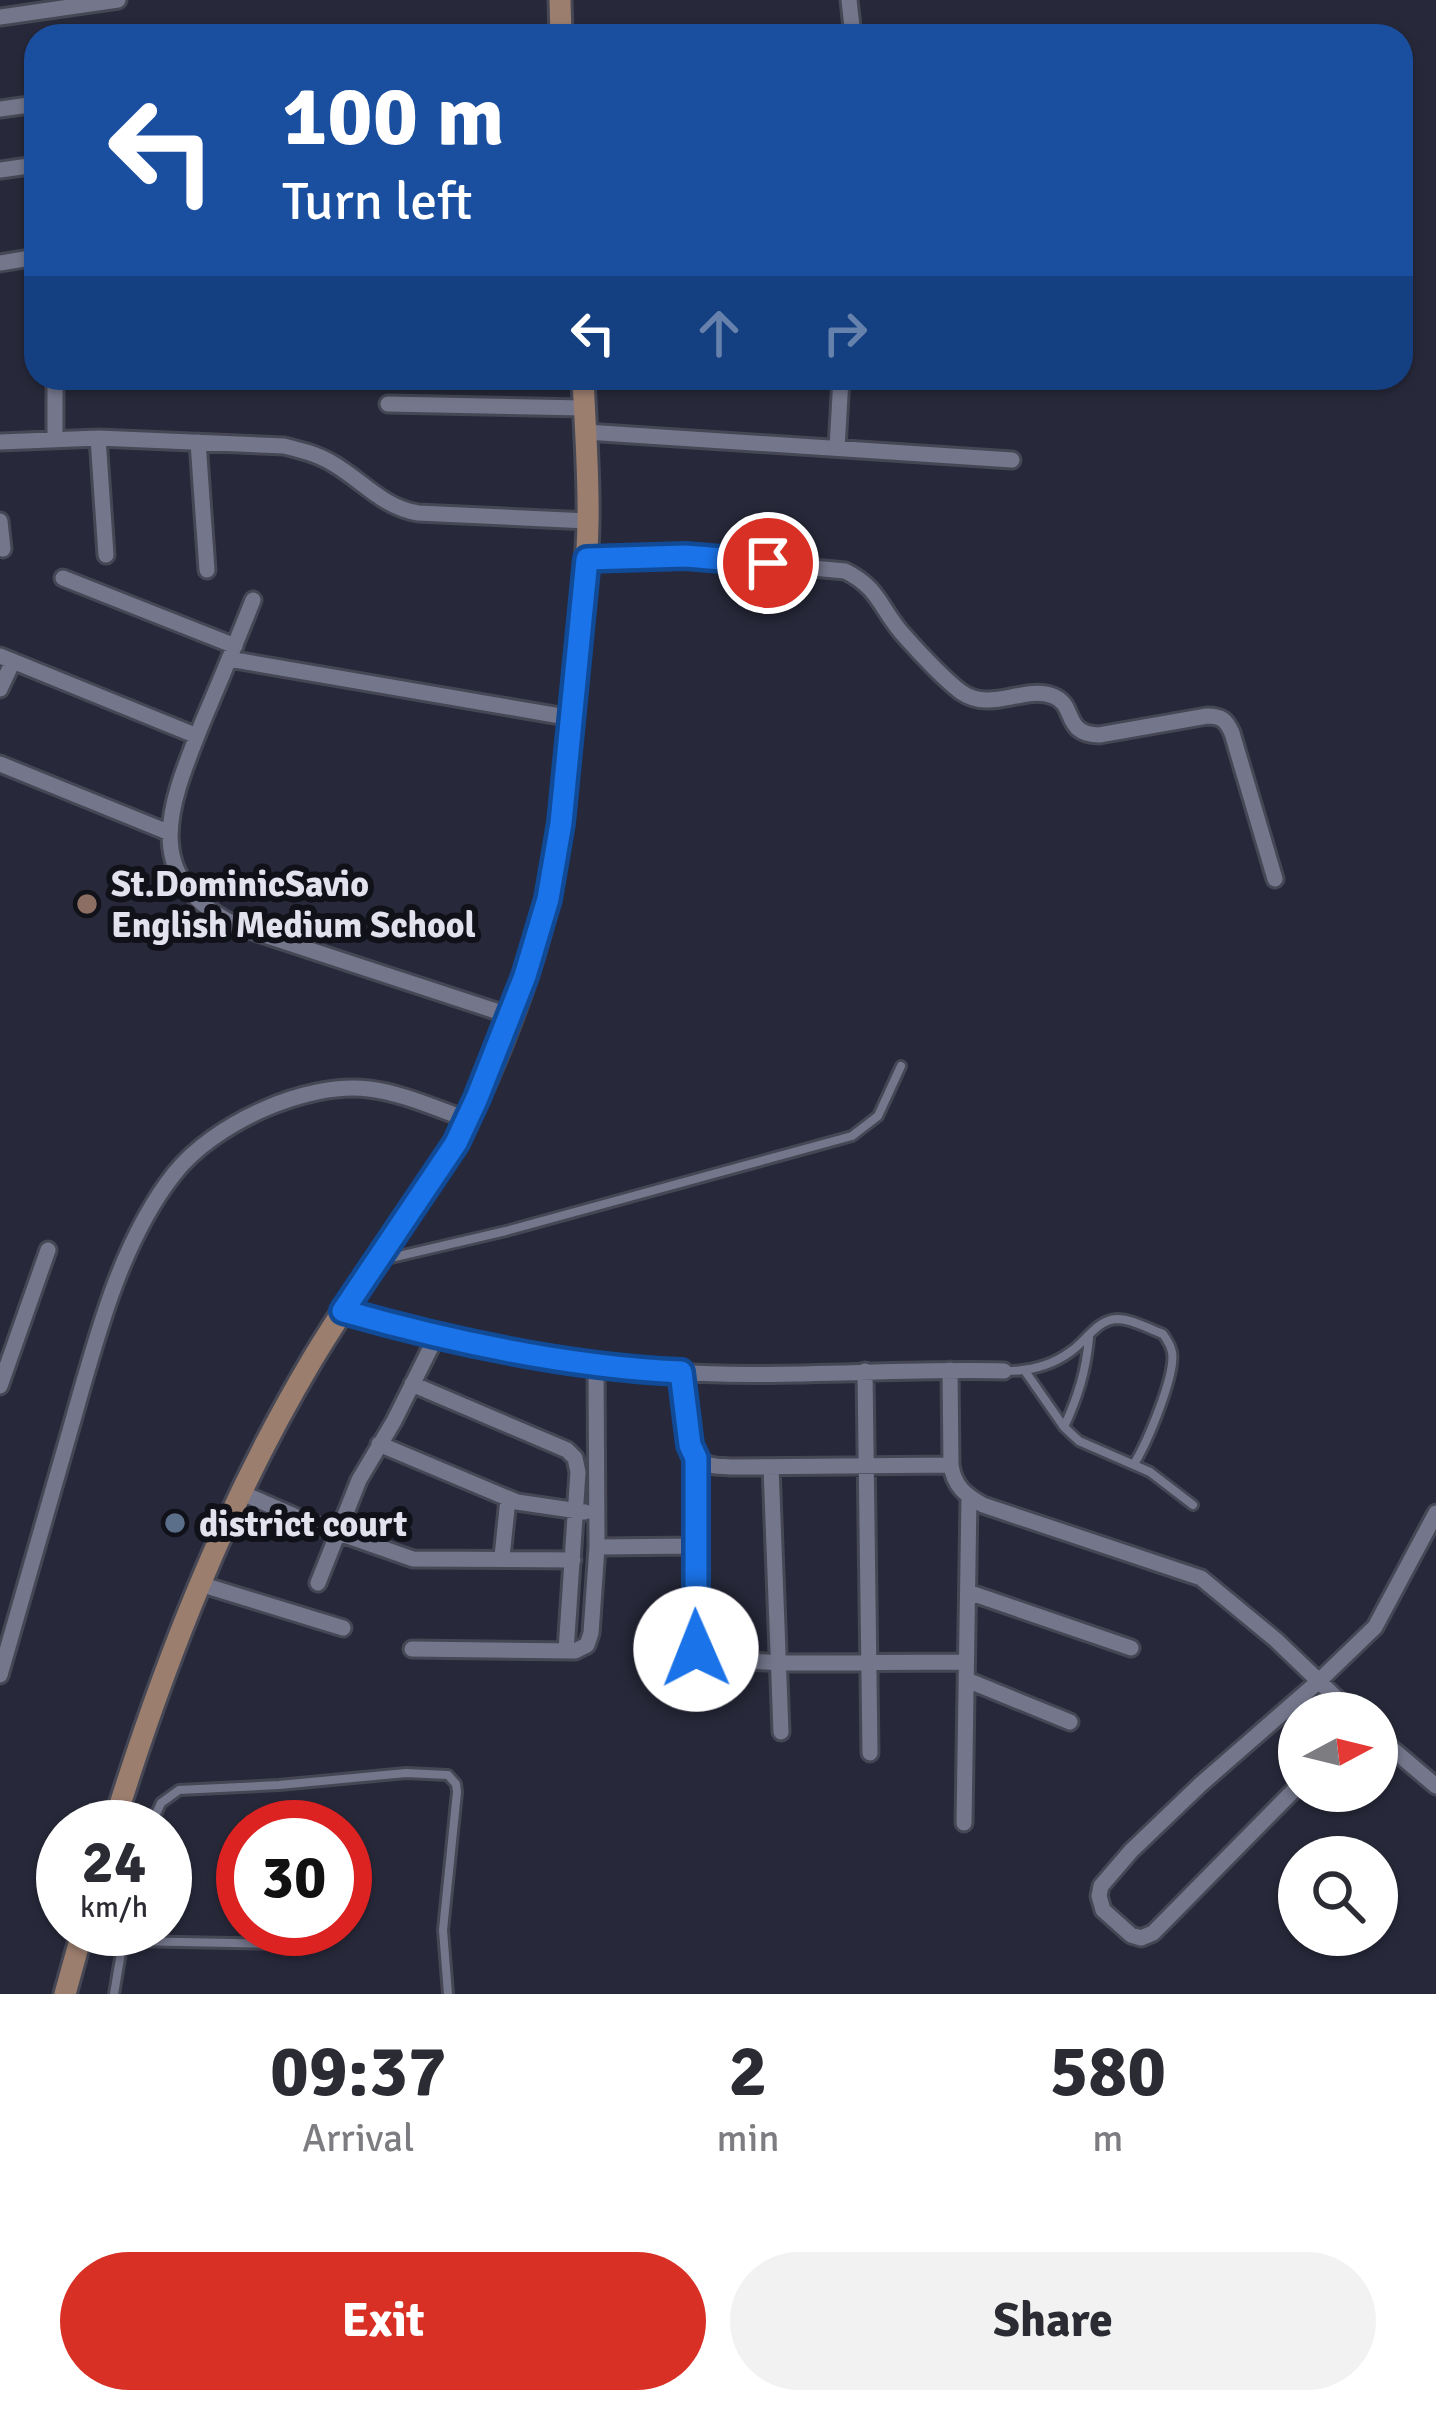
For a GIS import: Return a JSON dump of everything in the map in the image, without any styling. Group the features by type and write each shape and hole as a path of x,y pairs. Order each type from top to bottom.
{"street":[{"path":"0,17 118,0"},
{"path":"55,390 55,440"},
{"path":"122,1800 200,1584 242,1493 310,1364 461,1131 511,1016 548,899 561,823 587,559 583,390"},
{"path":"837,448 840,390"},
{"path":"388,404 584,408"},
{"path":"586,432 1012,460"},
{"path":"98,438 106,555"},
{"path":"0,442 98,438 284,446 333,464 400,510 588,520"},
{"path":"198,442 207,570"},
{"path":"0,521 3,549"},
{"path":"587,559 730,558 845,572 864,580 898,629 962,692 980,700 1053,696 1085,735 1219,716 1232,733 1275,880"},
{"path":"63,578 232,652 572,718"},
{"path":"253,600 169,818 171,849 191,896 240,927 511,1016"},
{"path":"0,689 6,658 197,736"},
{"path":"0,764 170,833"},
{"path":"0,1675 104,1310 150,1208 177,1169 223,1131 257,1112 296,1095 333,1090 369,1089 410,1099 461,1131"},
{"path":"0,1386 48,1250"},
{"path":"343,1311 437,1335 596,1364 681,1372 1004,1371"},
{"path":"319,1583 359,1480 437,1335"},
{"path":"412,1648 566,1651 583,1648 589,1639 597,1547 596,1364"},
{"path":"950,1370 951,1465 959,1488 969,1497 1201,1578 1330,1692"},
{"path":"865,1371 870,1753"},
{"path":"681,1372 690,1445 696,1458 696,1649 714,1657 781,1663 967,1662"},
{"path":"412,1384 572,1453 578,1472 577,1511 566,1651"},
{"path":"379,1444 508,1499 597,1513"},
{"path":"696,1458 708,1465 771,1467 951,1465"},
{"path":"771,1467 782,1732"},
{"path":"242,1493 338,1534 413,1558 573,1560"},
{"path":"964,1823 969,1497"},
{"path":"502,1557 508,1499"},
{"path":"1306,1692 1375,1627 1436,1513"},
{"path":"597,1547 695,1546"},
{"path":"200,1584 343,1628"},
{"path":"968,1592 1131,1648"},
{"path":"967,1680 1070,1722"},
{"path":"1278,1717 1131,1851 1101,1886 1103,1910 1131,1935 1154,1933 1278,1806"},
{"path":"1398,1754 1436,1786"},
{"path":"65,1994 75,1956"}],"lane":[{"path":"375,1262 506,1232 852,1136 878,1116 901,1066"},
{"path":"1004,1371 1024,1371 1057,1360 1109,1319 1123,1319 1163,1334 1173,1355 1171,1371 1145,1447 1134,1464"},
{"path":"1064,1427 1079,1394 1089,1336"},
{"path":"1024,1371 1079,1441 1150,1472 1193,1505"},
{"path":"165,1800 178,1790 406,1773 448,1775 457,1792 443,1930 448,1994"},
{"path":"114,1994 120,1956"}],"place":[{"name":"St.DominicSavio English Medium School","path":"87,904"},
{"name":"district court","path":"175,1523"}],"route":[{"path":"696,1649 696,1458 690,1445 681,1372 557,1359 406,1329 343,1311 456,1143 525,976 548,899 561,823 587,559 686,556 768,563"}]}
